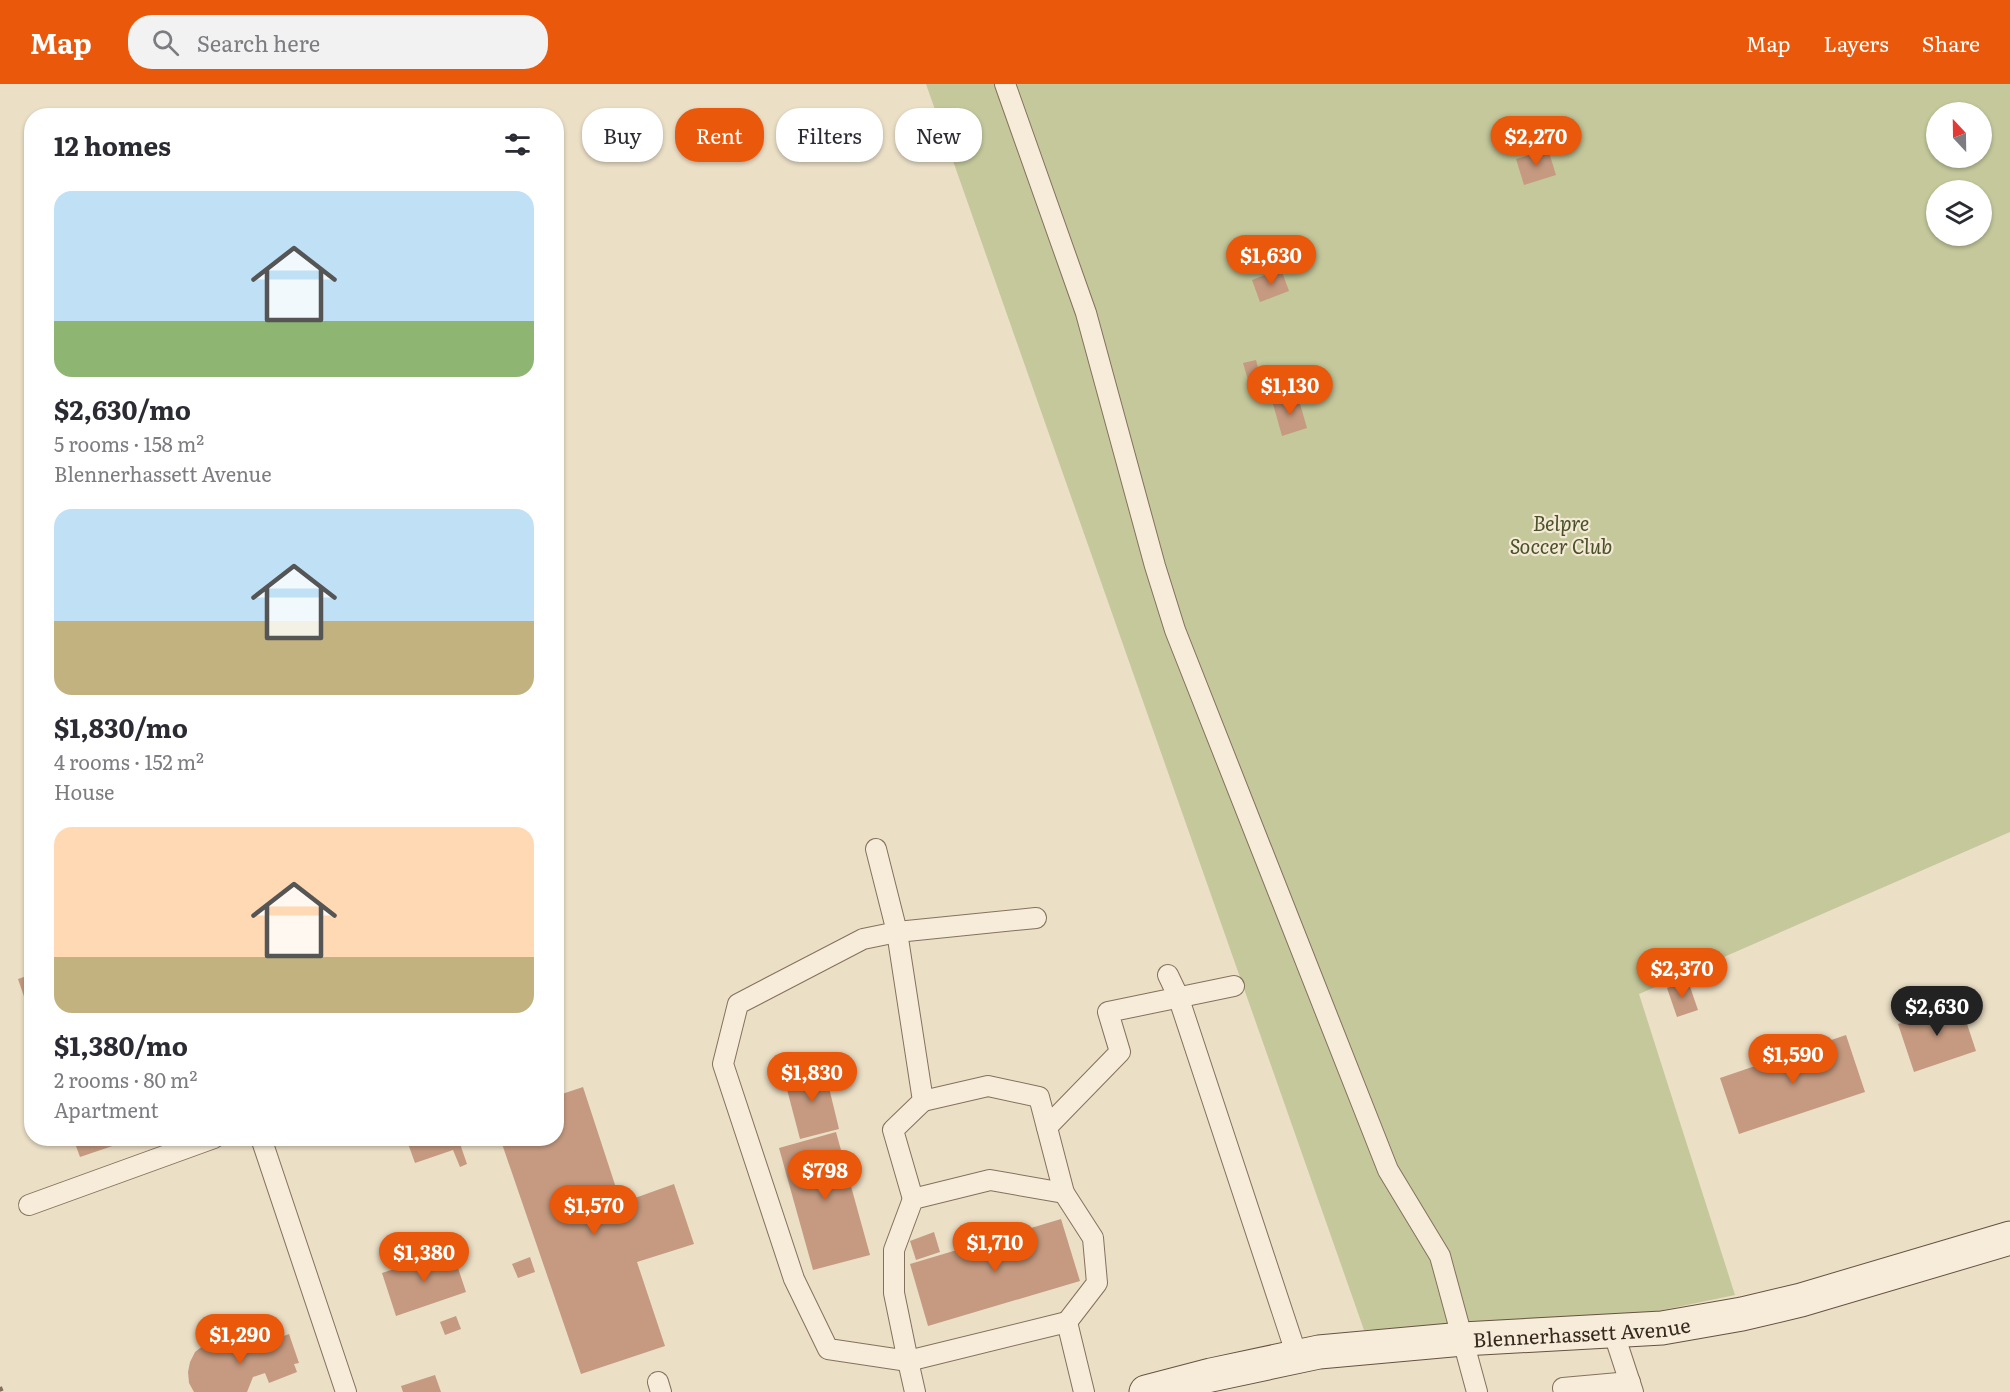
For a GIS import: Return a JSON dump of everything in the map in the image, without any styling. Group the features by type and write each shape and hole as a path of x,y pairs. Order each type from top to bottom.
{"street":[{"name":"Blennerhassett Avenue","path":"1146,1392 1297,1356 1369,1346 1662,1328 1742,1314 2010,1238"}],"lane":[{"path":"1005,84 1086,313 1155,566 1175,630 1388,1170 1440,1256 1478,1392"},
{"path":"876,849 897,932 923,1101"},
{"path":"915,1392 908,1361 894,1293 894,1250 913,1199 893,1130 923,1101 988,1086 1039,1096 1064,1192 1093,1238 1097,1283 1067,1322 908,1361 828,1349 794,1279 723,1064 738,1004 863,939 897,932 1036,918"},
{"path":"1168,975 1178,996 1297,1356"},
{"path":"1047,1127 1120,1052 1108,1012 1234,986"},
{"path":"28,1205 192,1146"},
{"path":"264,1146 346,1392"},
{"path":"913,1199 990,1180 1064,1192"},
{"path":"1067,1322 1084,1392"},
{"path":"1564,1392 1563,1388 1632,1387 1613,1331"}],"path":[{"path":"0,1387 2,1392"}],"green space":[{"name":"Belpre Soccer Club","path":"926,84 2010,84 2010,832 1639,994 1735,1295 1658,1311 1502,1323 1364,1330 953,162 982,162 982,108 934,108"}],"building":[{"path":"1548,149 1556,175 1524,185 1516,159"},
{"path":"1281,269 1289,291 1260,302 1252,280"},
{"path":"1256,360 1263,386 1251,390 1243,363"},
{"path":"1298,397 1307,428 1282,436 1273,404"},
{"path":"24,977 24,997 18,979"},
{"path":"1688,981 1698,1010 1677,1017 1667,988"},
{"path":"1960,1003 1976,1051 1914,1072 1898,1024"},
{"path":"1846,1035 1865,1092 1739,1134 1720,1078"},
{"path":"824,1067 839,1129 800,1139 784,1078"},
{"path":"583,1087 621,1203 674,1184 694,1244 637,1262 665,1346 581,1374 503,1146 564,1146 564,1093"},
{"path":"836,1132 870,1255 813,1270 779,1148"},
{"path":"76,1146 112,1146 80,1157"},
{"path":"409,1146 461,1146 467,1164 460,1167 453,1150 415,1163"},
{"path":"1061,1219 1080,1281 928,1326 910,1264"},
{"path":"934,1232 940,1252 916,1260 910,1241"},
{"path":"452,1250 466,1292 396,1316 382,1273"},
{"path":"530,1257 535,1272 518,1278 512,1264"},
{"path":"456,1316 461,1329 445,1335 440,1322"},
{"path":"289,1334 299,1363 294,1364 297,1372 269,1383 265,1373 253,1377 247,1392 194,1392 189,1383 190,1362 195,1352 204,1345 214,1341 225,1341 235,1344 244,1351"},
{"path":"435,1375 441,1392 403,1392 401,1386"}]}
